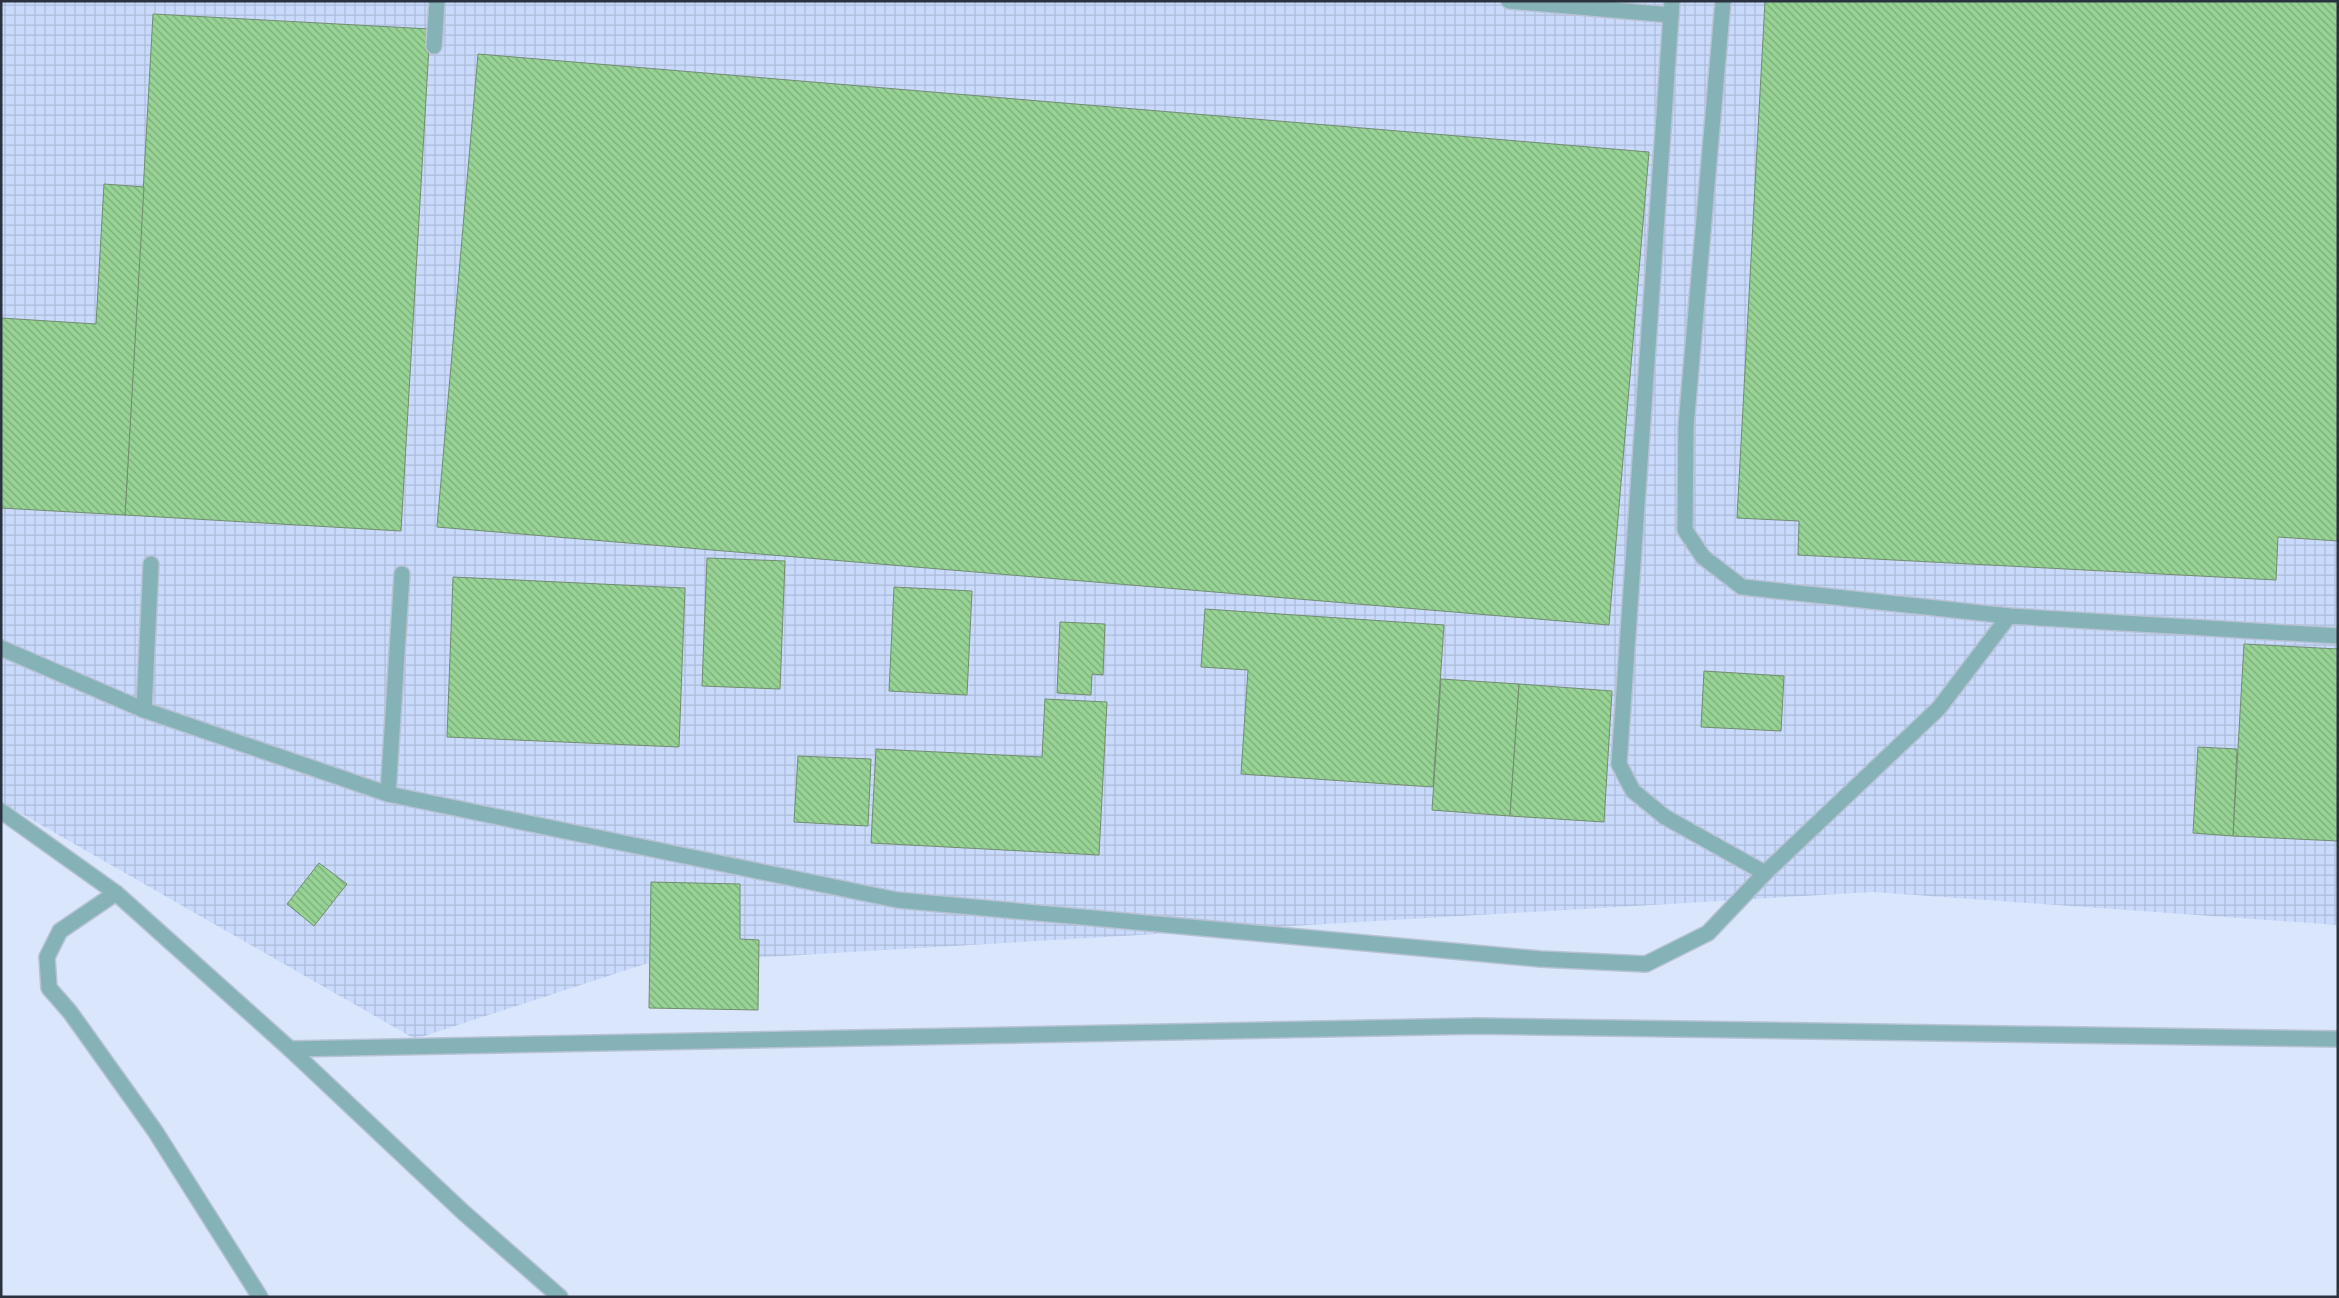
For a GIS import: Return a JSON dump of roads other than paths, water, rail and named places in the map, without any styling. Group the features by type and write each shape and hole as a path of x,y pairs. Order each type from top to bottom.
{"street":[{"path":"434,46 437,1"},
{"path":"1509,1 1672,8 1619,764 1633,791 1665,817 1765,873"},
{"path":"1723,1 1686,426 1685,530 1703,557 1742,587 2009,616 2338,636"},
{"path":"144,710 151,564"},
{"path":"388,794 402,574"},
{"path":"1,648 144,710 388,794 897,900 1540,959 1646,964 1708,933 1765,873 1939,708 2009,616"},
{"path":"1,811 116,893 290,1049 463,1212 560,1297"},
{"path":"116,893 60,931 47,957 49,988 70,1012 156,1131 260,1297"},
{"path":"290,1049 1478,1026 2338,1039"}]}
